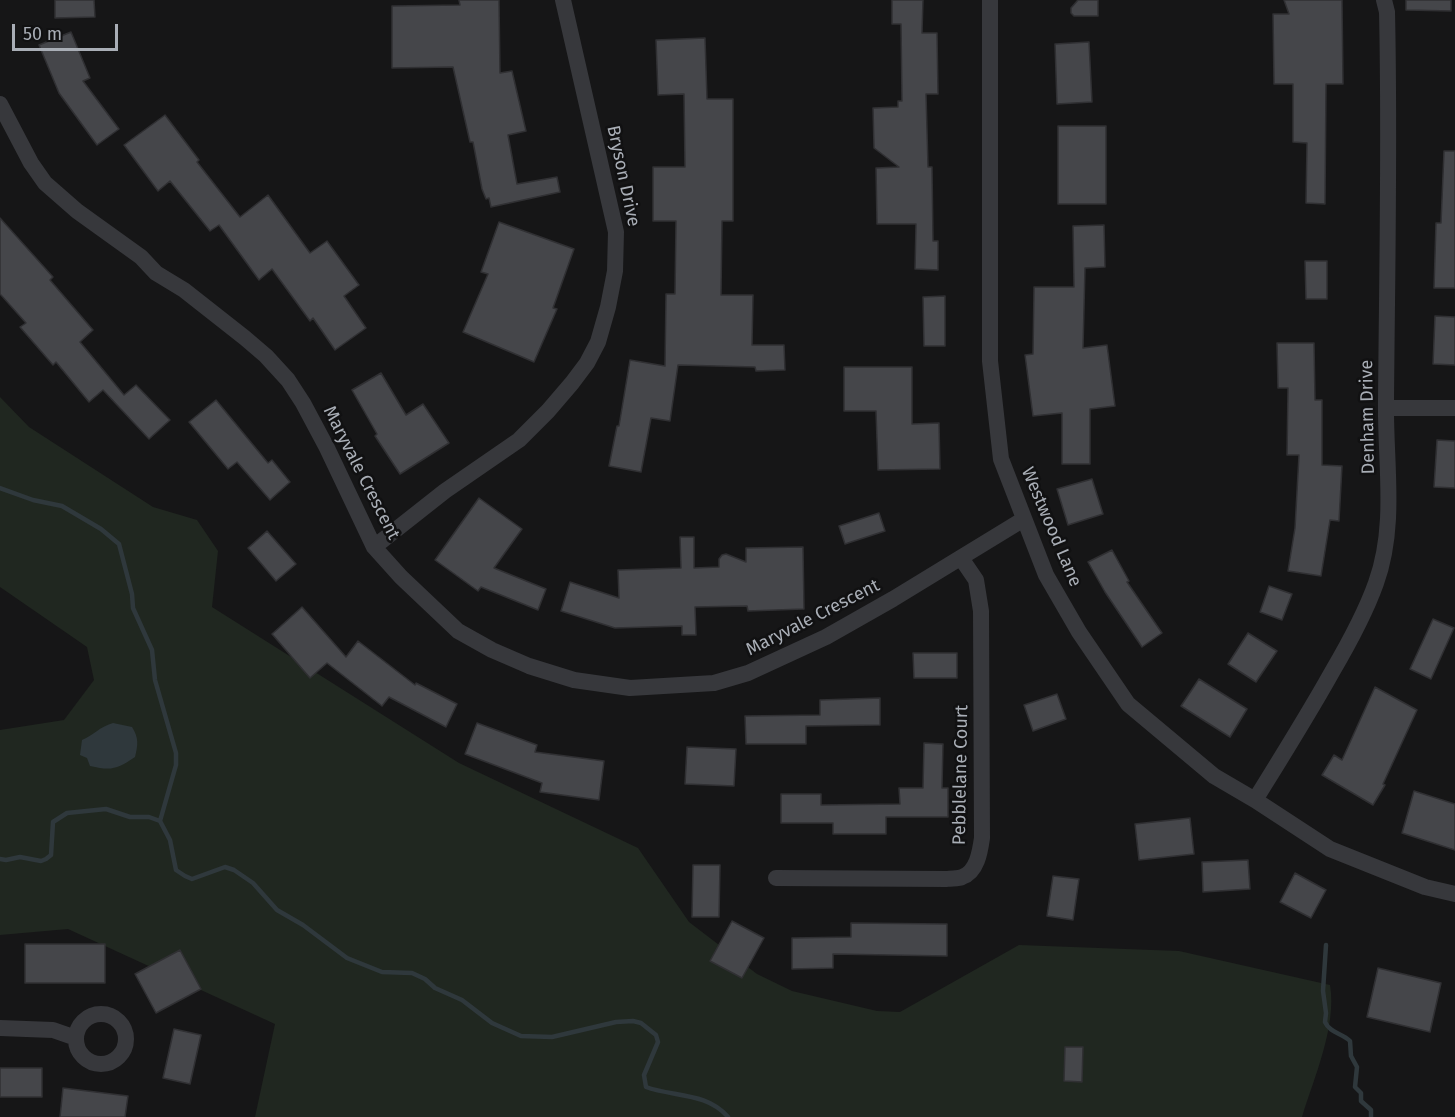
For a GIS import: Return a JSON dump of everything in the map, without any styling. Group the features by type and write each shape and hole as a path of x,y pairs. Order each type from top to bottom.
{"street":[{"name":"Bryson Drive","path":"374,547 445,491 519,440 572,383 587,363 598,342 615,272 616,232 563,0"},
{"name":"Westwood Lane","path":"990,0 990,361 1001,459 1046,575 1079,632 1128,704 1214,776 1330,849 1425,887 1455,894"},
{"name":"Denham Drive","path":"1255,800 1359,627 1377,581 1385,548 1389,514 1386,408 1390,91 1387,12 1384,0"},
{"name":"Maryvale Crescent","path":"0,104 31,163 45,183 84,216 141,257 156,273 184,290 245,338 288,380 327,448 374,547 401,578 458,631 492,650 530,666 574,680 630,688 714,682 748,673 826,637 1024,519"},
{"path":"1386,408 1455,408"},
{"name":"Pebblelane Court","path":"776,878 947,879 963,877 973,869 979,855 982,838 981,611 976,580 961,558"},
{"path":"0,1028 53,1030 76,1038"}],"shaded area":[{"path":"0,397 29,427 153,507 197,520 218,551 212,607 459,763 638,848 689,922 757,974 792,991 877,1011 900,1012 1019,945 1179,951 1330,985 1331,1001 1327,1034 1302,1117 255,1117 275,1024 68,929 0,935 0,730 64,720 94,680 87,647 0,587"},
{"path":"113,723 132,727 137,742 135,757 114,768 90,766 87,758 80,755 82,740"}],"building":[{"path":"55,0 94,0 95,17 55,18"},
{"path":"459,0 499,0 500,73 512,71 526,131 508,135 517,184 557,177 560,192 491,207 489,198 486,199 482,189 473,142 470,142 453,67 392,68 392,6 460,5"},
{"path":"892,0 923,0 922,33 937,33 938,94 926,94 928,167 932,167 933,241 938,241 938,270 915,269 916,224 877,224 876,168 899,167 874,148 873,108 898,107 898,101 902,101 901,24 892,24"},
{"path":"1078,0 1098,0 1098,16 1074,16 1071,8"},
{"path":"1284,0 1342,0 1343,84 1326,84 1325,204 1306,203 1307,143 1293,142 1293,84 1274,84 1273,14 1289,14"},
{"path":"1406,0 1451,0 1451,11 1406,10"},
{"path":"71,32 90,78 83,81 119,129 97,145 59,93 39,45"},
{"path":"705,38 707,99 733,99 733,221 722,221 721,295 753,295 752,345 784,345 785,370 756,371 755,367 678,365 670,421 651,418 641,472 609,466 617,426 619,426 630,360 665,366 666,294 675,294 676,221 653,221 653,167 685,167 684,94 658,95 656,40"},
{"path":"1089,42 1092,102 1057,104 1055,44"},
{"path":"165,115 199,160 197,162 240,217 268,195 310,253 327,241 359,285 344,296 366,328 335,350 313,318 310,321 272,269 259,280 219,225 210,231 170,181 158,191 124,145"},
{"path":"1058,126 1106,126 1106,204 1058,204"},
{"path":"1444,151 1455,151 1455,288 1434,288 1436,223 1441,223"},
{"path":"0,218 53,277 50,280 93,330 80,342 124,395 136,385 170,420 149,439 103,390 89,402 56,362 53,365 20,327 26,323 0,294"},
{"path":"499,222 574,249 553,308 557,309 534,362 463,332 488,274 481,272"},
{"path":"1104,225 1105,267 1085,268 1083,348 1107,345 1115,406 1090,409 1090,464 1062,464 1062,413 1033,416 1025,355 1033,354 1034,287 1074,287 1073,226"},
{"path":"1305,261 1327,261 1327,299 1306,299"},
{"path":"945,296 945,346 924,346 923,297"},
{"path":"1435,316 1455,317 1455,365 1433,364"},
{"path":"1277,343 1314,343 1315,400 1322,400 1322,465 1342,466 1339,521 1330,520 1321,576 1288,571 1295,528 1299,455 1287,455 1288,388 1278,388"},
{"path":"844,367 912,367 912,424 939,423 940,469 878,470 876,411 844,411"},
{"path":"381,373 406,415 423,404 449,443 400,474 375,436 377,434 352,390"},
{"path":"216,400 268,463 272,460 290,482 270,500 237,462 228,469 189,422"},
{"path":"1437,440 1455,441 1455,488 1434,487"},
{"path":"1092,479 1103,514 1068,525 1057,489"},
{"path":"479,498 522,529 494,568 546,589 538,610 481,587 478,591 435,560"},
{"path":"879,513 885,531 845,544 839,526"},
{"path":"267,531 296,564 276,581 248,548"},
{"path":"680,537 694,537 694,568 719,567 719,559 726,554 746,562 746,548 803,547 804,609 748,611 747,606 695,607 696,635 682,635 682,626 615,628 561,611 570,582 619,598 618,570 681,568"},
{"path":"1112,550 1129,581 1127,582 1162,633 1142,647 1088,562"},
{"path":"1269,586 1292,594 1282,620 1260,612"},
{"path":"302,607 346,657 358,641 415,685 416,683 457,704 446,727 389,697 382,706 327,663 310,678 272,634"},
{"path":"1433,619 1454,628 1431,679 1410,669"},
{"path":"1248,633 1277,651 1256,682 1228,664"},
{"path":"913,653 957,653 957,678 914,678"},
{"path":"1199,679 1247,709 1230,737 1181,706"},
{"path":"1375,687 1417,710 1383,784 1385,785 1373,805 1322,775 1334,755 1342,760"},
{"path":"1057,694 1066,719 1033,731 1024,705"},
{"path":"880,698 880,725 806,726 806,744 746,744 745,716 820,715 820,700"},
{"path":"477,723 537,745 535,752 604,761 599,800 540,792 542,783 465,754"},
{"path":"924,743 943,744 942,788 948,788 948,817 886,817 886,834 833,834 833,823 781,823 781,794 821,794 821,805 900,804 899,788 923,788"},
{"path":"687,747 736,749 734,786 685,784"},
{"path":"1414,791 1455,804 1455,850 1402,833"},
{"path":"1190,818 1194,854 1139,860 1135,824"},
{"path":"1248,860 1250,889 1203,892 1202,862"},
{"path":"693,865 720,865 719,917 692,917"},
{"path":"1295,873 1326,890 1311,918 1280,902"},
{"path":"1053,876 1079,879 1073,920 1047,916"},
{"path":"732,921 764,938 742,978 710,961"},
{"path":"851,923 947,924 947,956 833,954 833,968 792,969 792,938 851,937"},
{"path":"25,944 105,944 105,983 25,983"},
{"path":"180,950 201,989 156,1013 135,974"},
{"path":"1378,968 1441,983 1430,1032 1367,1017"},
{"path":"174,1029 201,1035 190,1084 163,1078"},
{"path":"1065,1047 1083,1047 1082,1082 1064,1081"},
{"path":"0,1068 42,1068 42,1097 0,1097"},
{"path":"63,1088 128,1096 125,1117 60,1117"}],"waterway":[{"path":"0,488 33,500 62,506 101,529 119,544 132,594 133,608 152,650 155,680 176,753 176,765 160,821 170,840 176,870 192,879 225,867 234,870 253,883 277,910 303,925 347,958 382,972 412,973 425,979 435,988 462,1000 492,1023 521,1036 552,1037 616,1022 641,1023 656,1035 658,1042 644,1075 646,1087 700,1099 720,1109 728,1117"},
{"path":"0,859 20,857 41,861 46,859 51,855 53,822 67,813 106,809 130,817 149,817 160,821"},
{"path":"1326,945 1323,991 1325,1022 1327,1026 1350,1041 1351,1056 1357,1067 1355,1087 1361,1093 1361,1101 1371,1110 1371,1117"}]}
